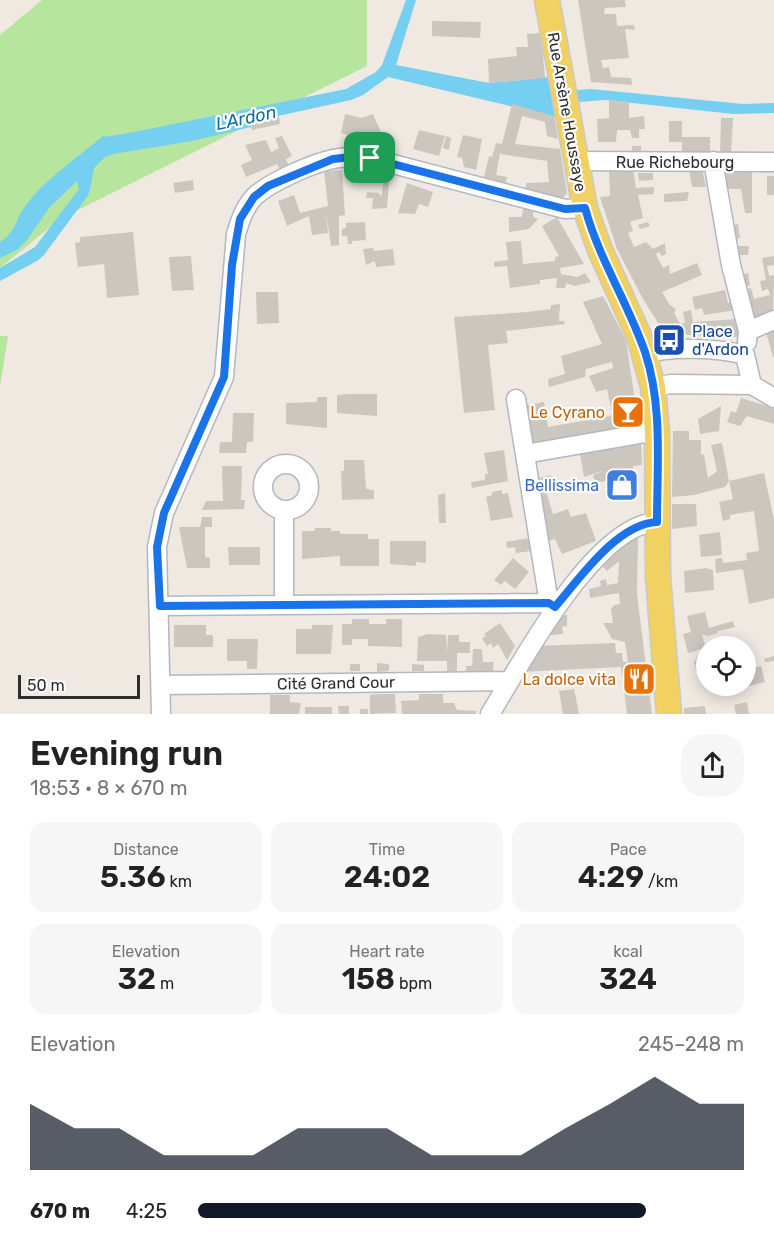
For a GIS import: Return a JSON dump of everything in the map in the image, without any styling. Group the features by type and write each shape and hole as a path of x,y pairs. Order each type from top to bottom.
{"main road":[{"name":"Rue Arsène Houssaye","path":"547,0 590,228 645,354 653,387 657,431 657,522 661,628 669,714"}],"street":[{"path":"161,714 157,547 164,513 224,377 236,234 240,219 254,197 268,186 313,166 333,159 351,157 370,158 565,209 585,208"},
{"name":"Rue Richebourg","path":"576,161 774,162"},
{"path":"713,161 731,265 748,331 745,355 752,385"},
{"path":"748,331 771,322"},
{"path":"645,354 666,350 734,352 745,355"},
{"path":"653,387 671,384 752,385 774,398"},
{"path":"516,399 552,605"},
{"path":"525,454 657,431"},
{"path":"284,510 284,605"},
{"path":"490,714 552,605 627,531 639,524 657,522"},
{"path":"160,606 552,605"},
{"name":"Cité Grand Cour","path":"162,685 510,681"}],"green space":[{"path":"42,0 367,0 367,66 60,219 0,268 0,35"},
{"path":"0,336 8,336 0,386"}],"water":[{"name":"L'Ardon","path":"406,0 416,0 396,65 489,83 550,77 557,117 388,77 363,95 351,100 251,122 251,127 192,141 113,154 104,158 94,168 89,194 44,255 0,281 0,268 35,247 79,189 77,181 49,208 27,240 17,250 0,258 0,242 12,231 24,208 51,178 104,135 105,137 134,132 346,89 376,72 382,65"},
{"path":"591,89 743,104 774,103 774,113 733,114 605,100 578,102 576,90"}],"building":[{"path":"578,0 625,0 626,7 605,8 604,14 616,14 617,26 634,25 635,30 625,29 629,58 601,60 603,68 609,67 611,77 631,78 632,85 591,82"},
{"path":"432,21 481,22 480,38 432,36"},
{"path":"541,33 545,78 489,83 488,59 517,56 516,47 528,47 527,34"},
{"path":"609,100 629,102 629,118 644,116 645,129 639,129 639,138 632,138 630,130 617,130 616,142 598,142 597,119 609,118"},
{"path":"512,104 554,116 558,139 547,136 545,122 522,116 515,144 560,149 567,193 564,197 548,198 526,194 526,183 549,182 547,161 500,154 496,175 507,177 505,188 483,182 489,156 492,157 496,143 502,144"},
{"path":"345,114 361,118 373,114 382,135 371,140 369,136 362,139 341,133"},
{"path":"279,116 280,124 252,130 250,122"},
{"path":"721,118 733,118 731,154 720,154"},
{"path":"669,121 682,121 682,137 710,137 710,154 682,155 682,142 669,142"},
{"path":"419,130 445,136 439,156 413,149"},
{"path":"463,135 482,139 476,170 464,167 462,158 457,157"},
{"path":"282,136 292,156 286,159 289,167 280,171 277,164 246,177 241,165 252,160 245,145 266,140 271,152 279,148 275,138"},
{"path":"446,136 451,138 449,150 443,148"},
{"path":"632,146 641,146 641,155 632,155"},
{"path":"369,168 390,171 387,208 372,209 373,198 366,198 367,192 379,193 381,197 384,180 368,178"},
{"path":"633,169 636,188 654,187 654,194 638,195 643,218 630,222 633,231 628,233 634,247 646,242 653,249 665,243 666,254 662,256 659,252 656,254 663,268 669,265 670,274 697,263 702,275 662,292 670,305 676,309 674,313 680,324 685,323 683,312 691,310 693,322 738,319 741,333 738,337 665,334 643,299 617,249 600,197 610,196 609,170"},
{"path":"689,169 702,169 706,187 692,187"},
{"path":"342,170 345,215 339,216 339,245 331,246 326,213 328,233 312,235 309,216 287,226 278,201 294,195 300,213 328,206 324,171"},
{"path":"720,170 752,170 752,213 745,213 741,189 720,189"},
{"path":"638,173 653,173 653,180 639,181"},
{"path":"767,176 774,176 774,195 767,195"},
{"path":"193,180 194,190 175,193 173,183"},
{"path":"407,183 433,192 428,207 419,204 415,214 398,213"},
{"path":"689,192 687,201 664,202 664,194"},
{"path":"523,208 533,211 533,217 538,219 529,229 509,232 509,217 522,217"},
{"path":"557,217 584,264 560,268 561,274 577,277 585,273 591,282 575,286 566,283 565,288 556,288 557,278 540,280 540,284 510,288 507,266 494,267 494,262 508,260 506,242 521,241 523,264 555,261 555,257 559,256 542,226"},
{"path":"365,222 366,240 352,241 352,244 348,244 347,236 342,236 342,229 346,228 346,223"},
{"path":"648,222 650,226 640,229 638,225"},
{"path":"738,224 740,238 731,240 729,226"},
{"path":"133,232 139,295 107,298 104,264 78,267 75,243 80,242 80,237"},
{"path":"733,246 749,246 748,255 735,255"},
{"path":"373,248 374,251 393,249 395,265 376,267 375,261 366,265 363,249"},
{"path":"191,256 194,290 172,291 169,257"},
{"path":"774,256 774,265 767,266 769,276 774,275 773,313 749,319 743,290 751,288 754,299 770,295 768,289 762,291 760,281 766,280 762,258"},
{"path":"748,273 750,285 742,287 740,275"},
{"path":"725,290 728,303 735,302 736,310 704,315 702,308 695,310 692,297"},
{"path":"256,292 278,292 279,323 257,324"},
{"path":"603,296 626,340 639,428 530,444 523,406 544,402 548,427 610,416 612,413 607,389 596,392 589,376 613,368 612,362 586,369 585,377 549,387 548,379 565,374 561,356 602,344 583,302"},
{"path":"560,304 559,321 564,321 565,324 506,331 508,343 488,345 495,410 464,413 454,317 527,312 551,309 551,305"},
{"path":"774,328 774,357 773,357 766,332"},
{"path":"377,394 377,416 337,413 337,395"},
{"path":"317,397 327,397 327,428 286,424 286,403 317,402"},
{"path":"741,398 774,408 774,424 747,416 740,426 727,422 731,411 736,413"},
{"path":"721,406 719,431 700,434 698,419"},
{"path":"233,413 254,413 253,442 247,442 246,453 219,453 220,442 232,442"},
{"path":"673,431 689,431 689,440 701,440 701,454 704,455 708,478 717,471 711,445 722,443 729,481 725,487 694,495 672,497"},
{"path":"641,440 642,465 633,466 633,496 617,496 617,488 606,488 606,481 595,482 593,475 605,470 584,477 579,448"},
{"path":"504,450 508,481 472,488 471,482 485,480 485,474 488,474 484,453"},
{"path":"344,460 364,460 366,489 374,490 374,499 342,500 341,471 344,471"},
{"path":"222,466 242,466 241,500 245,500 244,509 202,510 206,501 223,501"},
{"path":"764,473 774,520 774,598 749,604 743,569 716,573 715,559 722,558 723,563 747,560 746,553 759,551 754,511 730,515 730,519 723,521 719,502 733,499 729,481"},
{"path":"551,475 553,488 538,492 536,479"},
{"path":"502,490 502,494 508,493 513,517 491,521 486,497 492,495 492,492"},
{"path":"546,491 553,514 568,509 571,517 586,513 596,541 562,554 555,539 549,541 538,494"},
{"path":"445,493 446,523 439,523 438,495"},
{"path":"672,504 696,504 697,526 672,529"},
{"path":"202,517 212,517 212,527 205,527 205,557 210,558 210,568 187,568 179,527 200,527"},
{"path":"315,528 331,528 331,531 340,531 340,534 368,534 368,539 379,539 379,566 340,566 340,556 302,559 302,531 315,531"},
{"path":"720,532 722,555 701,557 699,535"},
{"path":"627,535 638,537 637,594 652,714 627,714 621,667 519,672 535,646 615,643 616,653 622,653 623,662 628,662 625,642 612,639 603,623 613,623 611,609 614,605 620,604 619,593 590,598 589,589 601,586 600,581 606,579 607,585 618,583 619,561 607,571 599,563"},
{"path":"529,538 531,551 516,553 515,547 507,548 506,542"},
{"path":"390,541 426,541 426,563 416,562 416,566 390,564"},
{"path":"228,547 260,547 260,565 229,565"},
{"path":"513,558 529,572 515,589 505,581 501,585 494,580"},
{"path":"706,568 713,570 714,590 685,593 684,571"},
{"path":"705,612 709,628 733,621 735,627 708,636 696,636 696,651 688,653 683,634 691,632 687,616"},
{"path":"567,615 567,626 562,627 563,634 542,636 554,616"},
{"path":"352,619 369,619 369,624 386,624 386,619 402,619 402,647 368,646 368,639 352,639 352,645 342,645 342,624 352,624"},
{"path":"500,623 515,646 507,660 498,644 493,648 491,643 487,646 482,639 486,636 484,634"},
{"path":"174,625 206,625 206,635 213,635 213,647 174,647"},
{"path":"312,625 333,625 331,654 296,654 296,629 312,629"},
{"path":"428,634 446,635 447,653 448,635 459,635 459,642 470,642 470,653 457,653 457,671 447,671 447,661 417,661 418,637"},
{"path":"227,639 258,639 257,669 247,669 247,661 227,661"},
{"path":"473,649 482,649 483,662 494,662 493,671 466,671 466,666 472,666"},
{"path":"774,656 774,661 765,662 764,659"},
{"path":"377,663 389,664 389,671 377,672"},
{"path":"350,664 360,664 360,671 350,671"},
{"path":"412,664 424,665 424,671 412,671"},
{"path":"761,666 765,682 756,684 756,667"},
{"path":"574,689 579,714 563,714 559,691"},
{"path":"395,694 396,713 370,714 370,695"},
{"path":"419,694 443,694 443,703 454,703 457,710 477,711 475,714 402,714 401,701 419,700"},
{"path":"270,695 290,695 290,702 301,703 299,714 270,714"},
{"path":"747,702 749,714 736,714 734,705"},
{"path":"338,706 349,706 349,714 339,714"},
{"path":"705,706 706,714 684,714 684,708"},
{"path":"305,707 332,707 332,714 305,714"},
{"path":"360,709 368,709 368,714 360,714"}],"place":[{"name":"Place d'Ardon","path":"669,340"},
{"name":"Le Cyrano","path":"628,412"},
{"name":"Bellissima","path":"622,485"},
{"name":"La dolce vita","path":"639,679"}],"route":[{"path":"370,158 565,209 585,208 590,228 639,336 650,369 656,409 657,522 639,524 627,531 600,556 555,607 549,603 160,606 157,547 164,513 224,377 232,265 240,219 254,197 268,186 333,159 370,158"}]}
